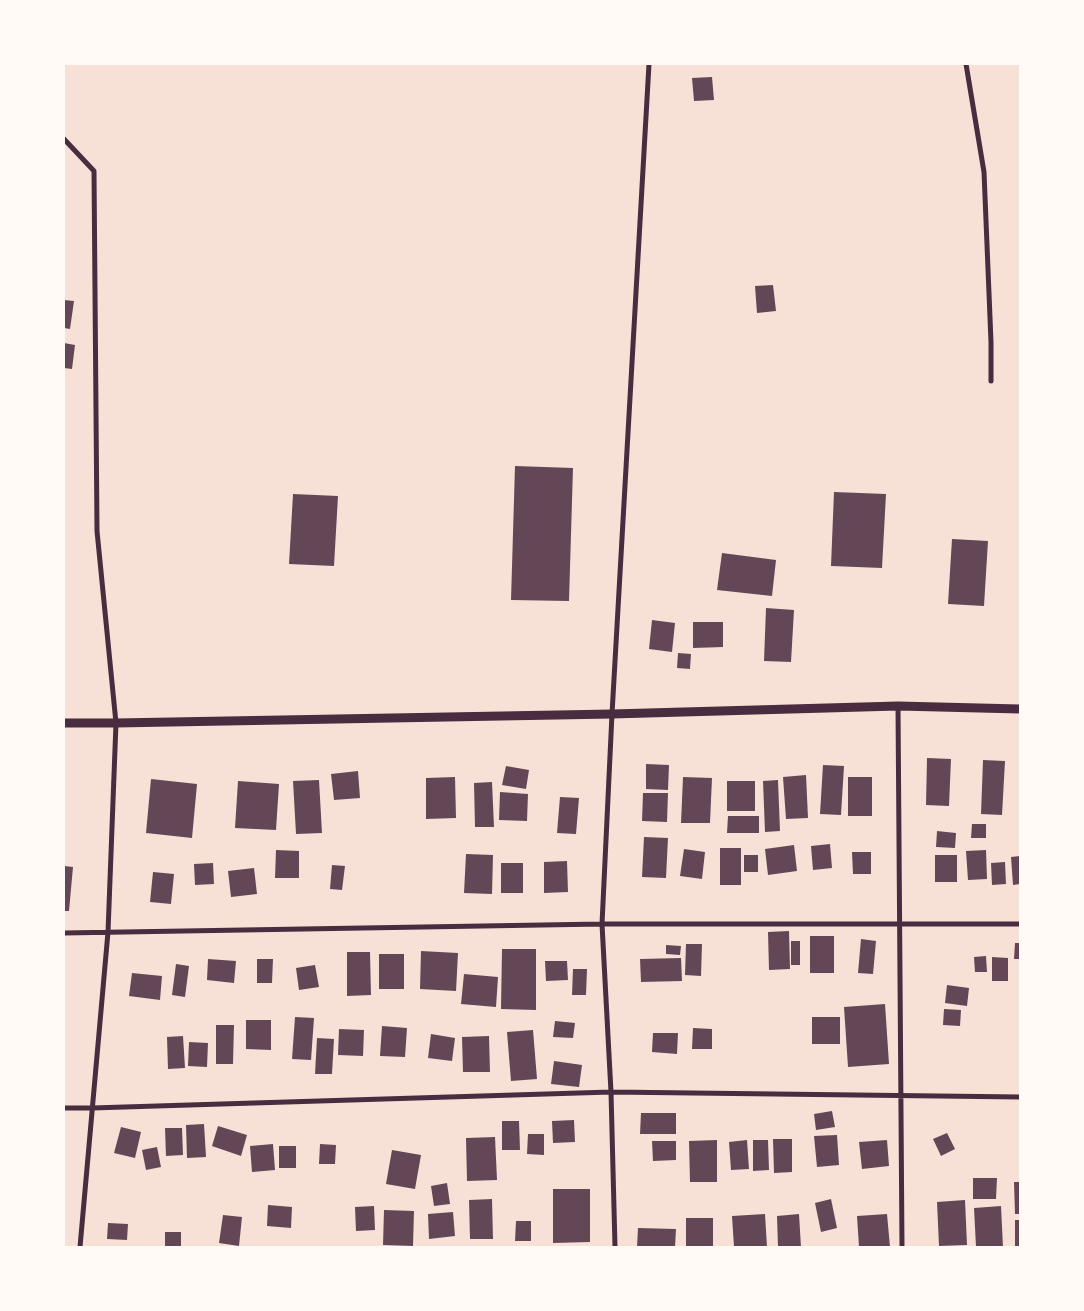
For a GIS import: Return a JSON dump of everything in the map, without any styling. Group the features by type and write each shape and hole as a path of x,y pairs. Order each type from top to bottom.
{"street":[{"path":"615,1247 611,1092 602,924 649,64"},
{"path":"966,64 984,172 991,381"},
{"path":"64,139 94,171 97,531 116,724 108,932 80,1247"},
{"path":"898,706 902,1247"},
{"path":"64,723 116,724 612,714 898,706 1020,709"},
{"path":"64,933 602,924 1020,924"},
{"path":"64,1108 611,1092 1020,1097"}],"building":[{"path":"712,77 714,100 694,101 692,78"},
{"path":"773,285 776,311 757,313 755,286"},
{"path":"64,300 74,301 70,329 64,328"},
{"path":"64,343 75,345 72,369 64,368"},
{"path":"515,466 573,468 569,601 511,600"},
{"path":"834,492 886,494 882,568 831,566"},
{"path":"293,494 338,496 334,566 289,564"},
{"path":"952,539 988,541 984,606 948,604"},
{"path":"722,553 776,560 772,596 717,590"},
{"path":"766,608 794,610 791,662 764,661"},
{"path":"652,620 675,623 672,652 649,649"},
{"path":"693,622 723,622 723,647 693,648"},
{"path":"678,653 691,654 690,669 677,668"},
{"path":"927,758 951,759 949,806 926,805"},
{"path":"983,760 1005,761 1002,815 981,814"},
{"path":"646,764 669,765 668,790 646,789"},
{"path":"823,765 844,766 841,815 820,814"},
{"path":"506,766 529,770 526,789 502,785"},
{"path":"358,771 360,798 334,800 331,774"},
{"path":"806,775 808,818 786,819 783,777"},
{"path":"455,777 456,818 426,819 426,778"},
{"path":"683,777 712,778 710,823 681,823"},
{"path":"848,777 872,777 872,816 848,816"},
{"path":"151,779 197,784 192,838 146,833"},
{"path":"319,780 322,833 296,834 293,781"},
{"path":"778,780 780,831 765,832 763,781"},
{"path":"238,781 279,784 276,830 235,828"},
{"path":"727,781 755,781 755,811 727,811"},
{"path":"492,782 494,827 475,827 474,783"},
{"path":"500,792 528,794 527,821 499,820"},
{"path":"643,793 668,793 667,822 642,821"},
{"path":"560,797 579,798 576,834 557,833"},
{"path":"728,816 759,816 759,833 727,833"},
{"path":"972,824 986,824 986,838 971,838"},
{"path":"937,831 956,833 955,848 936,847"},
{"path":"644,837 668,838 666,878 642,877"},
{"path":"830,844 832,868 813,870 811,846"},
{"path":"794,845 797,871 768,875 765,849"},
{"path":"720,848 741,848 741,885 720,885"},
{"path":"684,849 705,852 702,879 680,876"},
{"path":"276,850 299,851 299,878 275,878"},
{"path":"986,850 987,879 968,880 966,851"},
{"path":"852,852 871,852 871,874 853,874"},
{"path":"466,854 493,855 492,894 464,893"},
{"path":"744,855 758,855 758,872 744,872"},
{"path":"935,855 957,855 957,882 935,882"},
{"path":"1020,856 1020,884 1013,885 1011,857"},
{"path":"567,861 568,892 544,893 544,862"},
{"path":"1005,862 1006,884 992,885 991,863"},
{"path":"213,863 214,884 195,885 194,864"},
{"path":"501,863 523,863 523,893 501,893"},
{"path":"332,865 345,866 342,890 330,889"},
{"path":"64,866 73,867 69,911 64,911"},
{"path":"254,868 257,894 231,897 228,871"},
{"path":"153,872 174,874 171,904 150,902"},
{"path":"789,931 790,969 769,970 768,932"},
{"path":"810,936 834,936 834,973 810,973"},
{"path":"861,939 876,941 873,974 858,973"},
{"path":"791,941 800,941 800,965 791,965"},
{"path":"1015,943 1020,943 1020,959 1014,959"},
{"path":"686,944 702,944 701,976 685,975"},
{"path":"666,945 681,946 680,955 666,954"},
{"path":"502,949 536,949 536,1010 501,1009"},
{"path":"421,951 458,953 456,991 420,989"},
{"path":"347,952 370,952 371,995 347,996"},
{"path":"379,954 404,954 404,989 379,989"},
{"path":"986,956 987,972 975,972 974,957"},
{"path":"992,957 1008,958 1008,981 992,981"},
{"path":"681,958 682,981 641,982 640,959"},
{"path":"208,959 236,961 234,983 207,980"},
{"path":"257,959 273,959 272,983 257,983"},
{"path":"545,961 567,961 568,980 546,981"},
{"path":"176,964 189,966 185,997 172,995"},
{"path":"315,965 319,987 299,990 296,968"},
{"path":"573,969 587,969 586,995 572,995"},
{"path":"132,973 162,976 160,1000 129,996"},
{"path":"464,974 498,977 496,1007 461,1004"},
{"path":"947,985 969,988 967,1006 945,1003"},
{"path":"885,1004 889,1064 848,1067 844,1007"},
{"path":"944,1009 961,1010 960,1026 943,1025"},
{"path":"295,1017 314,1018 311,1060 292,1059"},
{"path":"812,1017 840,1017 840,1044 812,1044"},
{"path":"246,1020 271,1020 271,1050 246,1049"},
{"path":"555,1021 575,1023 573,1038 553,1037"},
{"path":"216,1025 234,1025 233,1064 216,1064"},
{"path":"382,1026 407,1028 405,1057 380,1056"},
{"path":"693,1028 712,1029 712,1049 692,1049"},
{"path":"339,1029 364,1030 363,1056 338,1055"},
{"path":"533,1030 537,1079 511,1081 507,1032"},
{"path":"653,1033 678,1033 677,1054 652,1052"},
{"path":"431,1034 455,1038 452,1061 428,1058"},
{"path":"183,1036 185,1068 168,1069 167,1037"},
{"path":"489,1036 490,1072 463,1072 462,1037"},
{"path":"317,1038 334,1039 332,1074 315,1074"},
{"path":"189,1042 208,1043 207,1067 188,1066"},
{"path":"554,1061 582,1065 579,1087 551,1084"},
{"path":"832,1111 835,1127 816,1130 814,1114"},
{"path":"641,1113 676,1113 676,1134 640,1134"},
{"path":"574,1120 575,1142 553,1143 552,1121"},
{"path":"502,1121 519,1121 520,1150 502,1150"},
{"path":"204,1124 206,1157 187,1158 186,1125"},
{"path":"218,1126 247,1135 241,1156 212,1146"},
{"path":"121,1127 141,1132 135,1158 114,1153"},
{"path":"165,1128 182,1128 183,1155 166,1156"},
{"path":"947,1133 955,1149 941,1156 933,1139"},
{"path":"528,1134 544,1134 544,1155 527,1154"},
{"path":"837,1135 839,1165 817,1167 814,1136"},
{"path":"495,1137 497,1180 467,1181 466,1138"},
{"path":"773,1139 792,1139 792,1172 774,1173"},
{"path":"717,1140 717,1182 690,1182 689,1141"},
{"path":"747,1140 749,1169 731,1170 729,1142"},
{"path":"753,1140 768,1140 769,1170 753,1171"},
{"path":"887,1140 889,1166 862,1169 859,1142"},
{"path":"652,1141 676,1141 676,1160 653,1161"},
{"path":"273,1144 275,1170 252,1172 250,1146"},
{"path":"320,1144 336,1145 335,1164 319,1164"},
{"path":"279,1146 296,1146 296,1168 279,1168"},
{"path":"157,1147 161,1167 146,1170 142,1150"},
{"path":"392,1150 421,1155 415,1189 386,1184"},
{"path":"973,1178 997,1178 996,1199 973,1199"},
{"path":"1014,1182 1020,1182 1020,1214 1015,1214"},
{"path":"447,1183 450,1204 434,1206 431,1186"},
{"path":"553,1189 590,1189 590,1242 553,1243"},
{"path":"492,1199 493,1239 470,1239 469,1200"},
{"path":"831,1199 837,1228 821,1232 815,1203"},
{"path":"965,1200 967,1245 939,1246 937,1202"},
{"path":"268,1205 292,1207 291,1228 267,1226"},
{"path":"374,1206 375,1230 356,1231 355,1207"},
{"path":"1001,1206 1003,1247 976,1247 974,1208"},
{"path":"384,1210 414,1211 413,1246 383,1245"},
{"path":"453,1212 455,1236 429,1239 428,1214"},
{"path":"765,1214 767,1247 734,1247 732,1216"},
{"path":"799,1214 801,1247 778,1247 777,1216"},
{"path":"887,1214 890,1247 859,1247 857,1216"},
{"path":"223,1215 242,1217 239,1246 219,1243"},
{"path":"686,1218 713,1218 713,1247 686,1247"},
{"path":"1015,1220 1020,1220 1020,1247 1015,1247"},
{"path":"516,1221 531,1221 531,1241 515,1241"},
{"path":"108,1223 128,1224 127,1240 107,1239"},
{"path":"638,1228 676,1229 675,1247 637,1247"},
{"path":"165,1232 181,1232 181,1247 165,1247"}]}
